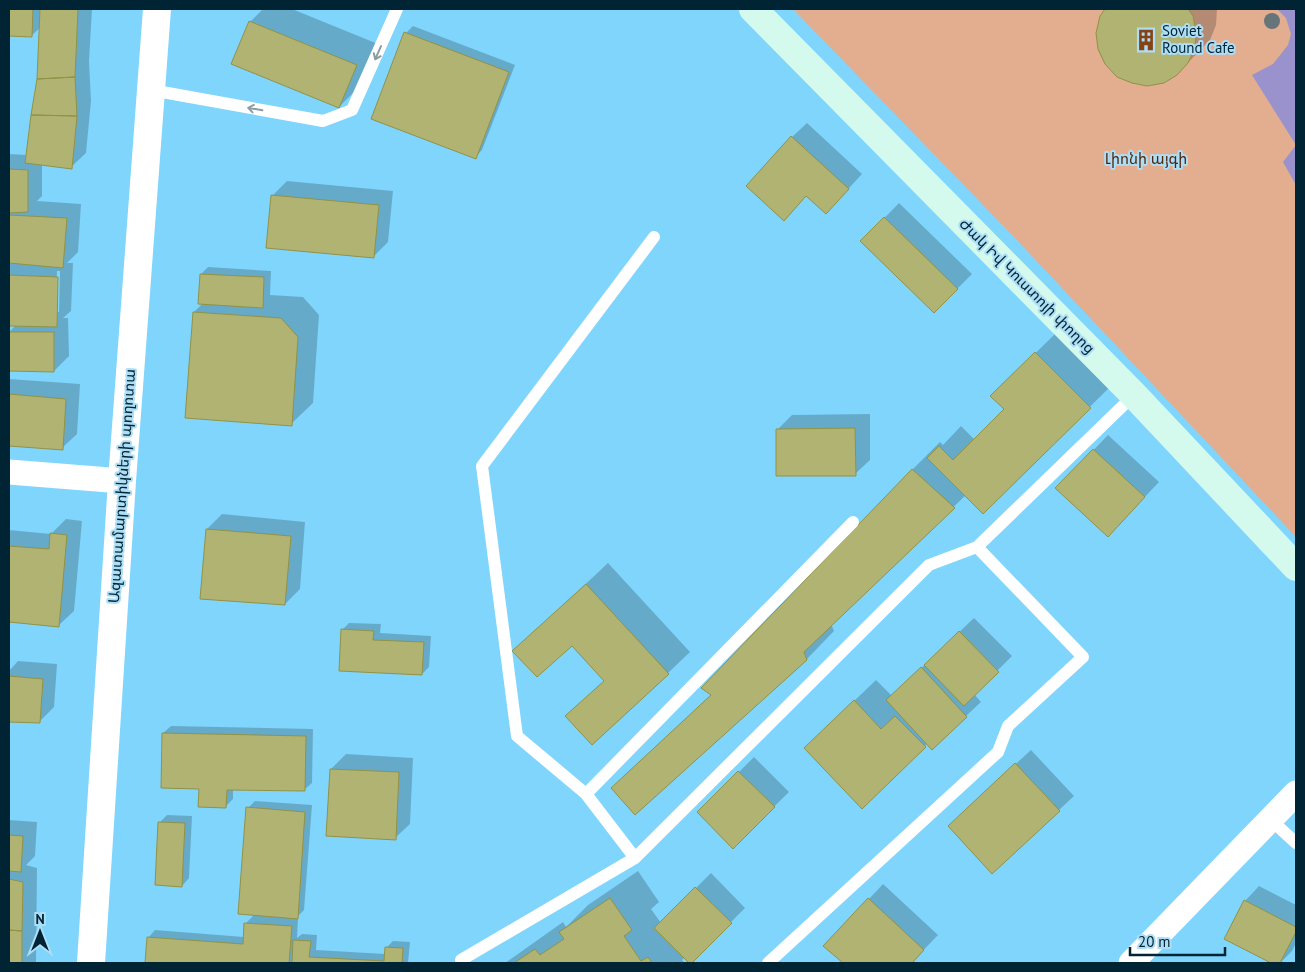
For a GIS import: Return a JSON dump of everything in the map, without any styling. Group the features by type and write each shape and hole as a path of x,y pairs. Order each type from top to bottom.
{"main road":[{"name":"Ժակ Իվ Կուստոյի փողոց","path":"753,9 1134,395 1296,567"}],"street":[{"name":"Ազատամարտիկների պողոտա","path":"91,963 122,481 157,9"},
{"path":"9,472 122,481"},
{"path":"1131,963 1296,793"}],"lane":[{"path":"151,90 323,120 352,110 397,9"},
{"path":"636,858 586,794 517,736 482,466 654,237"},
{"path":"461,960 636,858 929,565 977,547 1134,395"},
{"path":"586,794 853,522"},
{"path":"768,963 998,752 1008,726 1083,657 977,547"},
{"path":"1270,820 1296,843"}],"green space":[{"name":"Լիոնի այգի","path":"793,9 1296,9 1296,537 1014,237"}],"shaded area":[{"path":"1277,9 1296,9 1296,145 1252,75 1273,64 1288,45 1291,34 1286,18"},
{"path":"1296,145 1296,185 1283,162"}],"building":[{"path":"9,9 33,9 32,37 9,36"},
{"path":"40,9 78,9 75,77 37,79"},
{"name":"Soviet Round Cafe","path":"1105,9 1188,9 1193,16 1196,32 1195,48 1188,63 1177,75 1164,83 1147,86 1117,77 1105,64 1098,49 1096,33 1100,16"},
{"path":"249,21 357,65 339,108 231,64"},
{"path":"404,32 509,72 476,159 371,119"},
{"path":"75,77 77,116 31,115 37,79"},
{"path":"31,115 77,116 72,169 25,163"},
{"path":"791,136 849,189 826,214 806,196 784,221 746,186"},
{"path":"9,169 28,170 28,212 9,213"},
{"path":"271,195 379,205 374,258 266,248"},
{"path":"9,215 67,218 63,268 9,263"},
{"path":"884,217 958,289 934,313 860,241"},
{"path":"200,274 264,277 263,308 198,304"},
{"path":"9,275 58,277 57,327 9,326"},
{"path":"193,312 281,318 298,337 292,426 185,418"},
{"path":"9,332 54,332 54,372 9,371"},
{"path":"1035,352 1091,408 983,514 927,458 939,446 953,460 1004,409 990,396"},
{"path":"9,394 66,399 63,450 9,446"},
{"path":"855,428 856,476 776,476 776,429"},
{"path":"1093,449 1145,497 1108,537 1055,488"},
{"path":"912,469 955,508 804,652 807,660 635,815 611,788 711,695 701,688"},
{"path":"206,529 291,536 285,605 200,599"},
{"path":"50,533 67,535 59,627 9,622 9,546 49,549"},
{"path":"586,584 669,674 592,745 565,716 604,681 572,646 537,677 512,651"},
{"path":"341,629 374,631 373,640 424,642 422,675 339,671"},
{"path":"959,631 999,672 964,706 924,665"},
{"path":"921,667 967,717 932,750 886,700"},
{"path":"9,676 43,679 40,723 9,722"},
{"path":"854,700 881,729 895,716 926,747 862,809 804,748"},
{"path":"162,733 306,736 305,791 227,790 226,808 198,807 199,789 161,788"},
{"path":"1015,763 1060,811 992,874 948,826"},
{"path":"330,769 399,772 396,840 326,836"},
{"path":"738,771 775,807 733,849 697,812"},
{"path":"246,807 305,812 298,919 238,914"},
{"path":"158,822 185,823 182,887 155,885"},
{"path":"9,835 23,836 21,872 9,871"},
{"path":"9,879 23,882 22,931 9,930"},
{"path":"695,887 732,923 692,963 689,963 654,928"},
{"path":"610,898 632,930 624,936 641,961 648,957 652,963 514,963 535,949 540,955 564,939 559,932"},
{"path":"868,898 924,950 912,963 843,963 823,946"},
{"path":"1244,900 1296,927 1296,932 1280,963 1271,963 1224,939"},
{"path":"244,923 292,926 289,963 145,963 147,937 243,944"},
{"path":"9,930 22,931 22,963 9,963"},
{"path":"293,940 311,941 309,957 384,961 385,947 403,948 402,963 292,963"}],"place":[{"name":"Soviet Round Cafe","path":"1146,40"}]}
